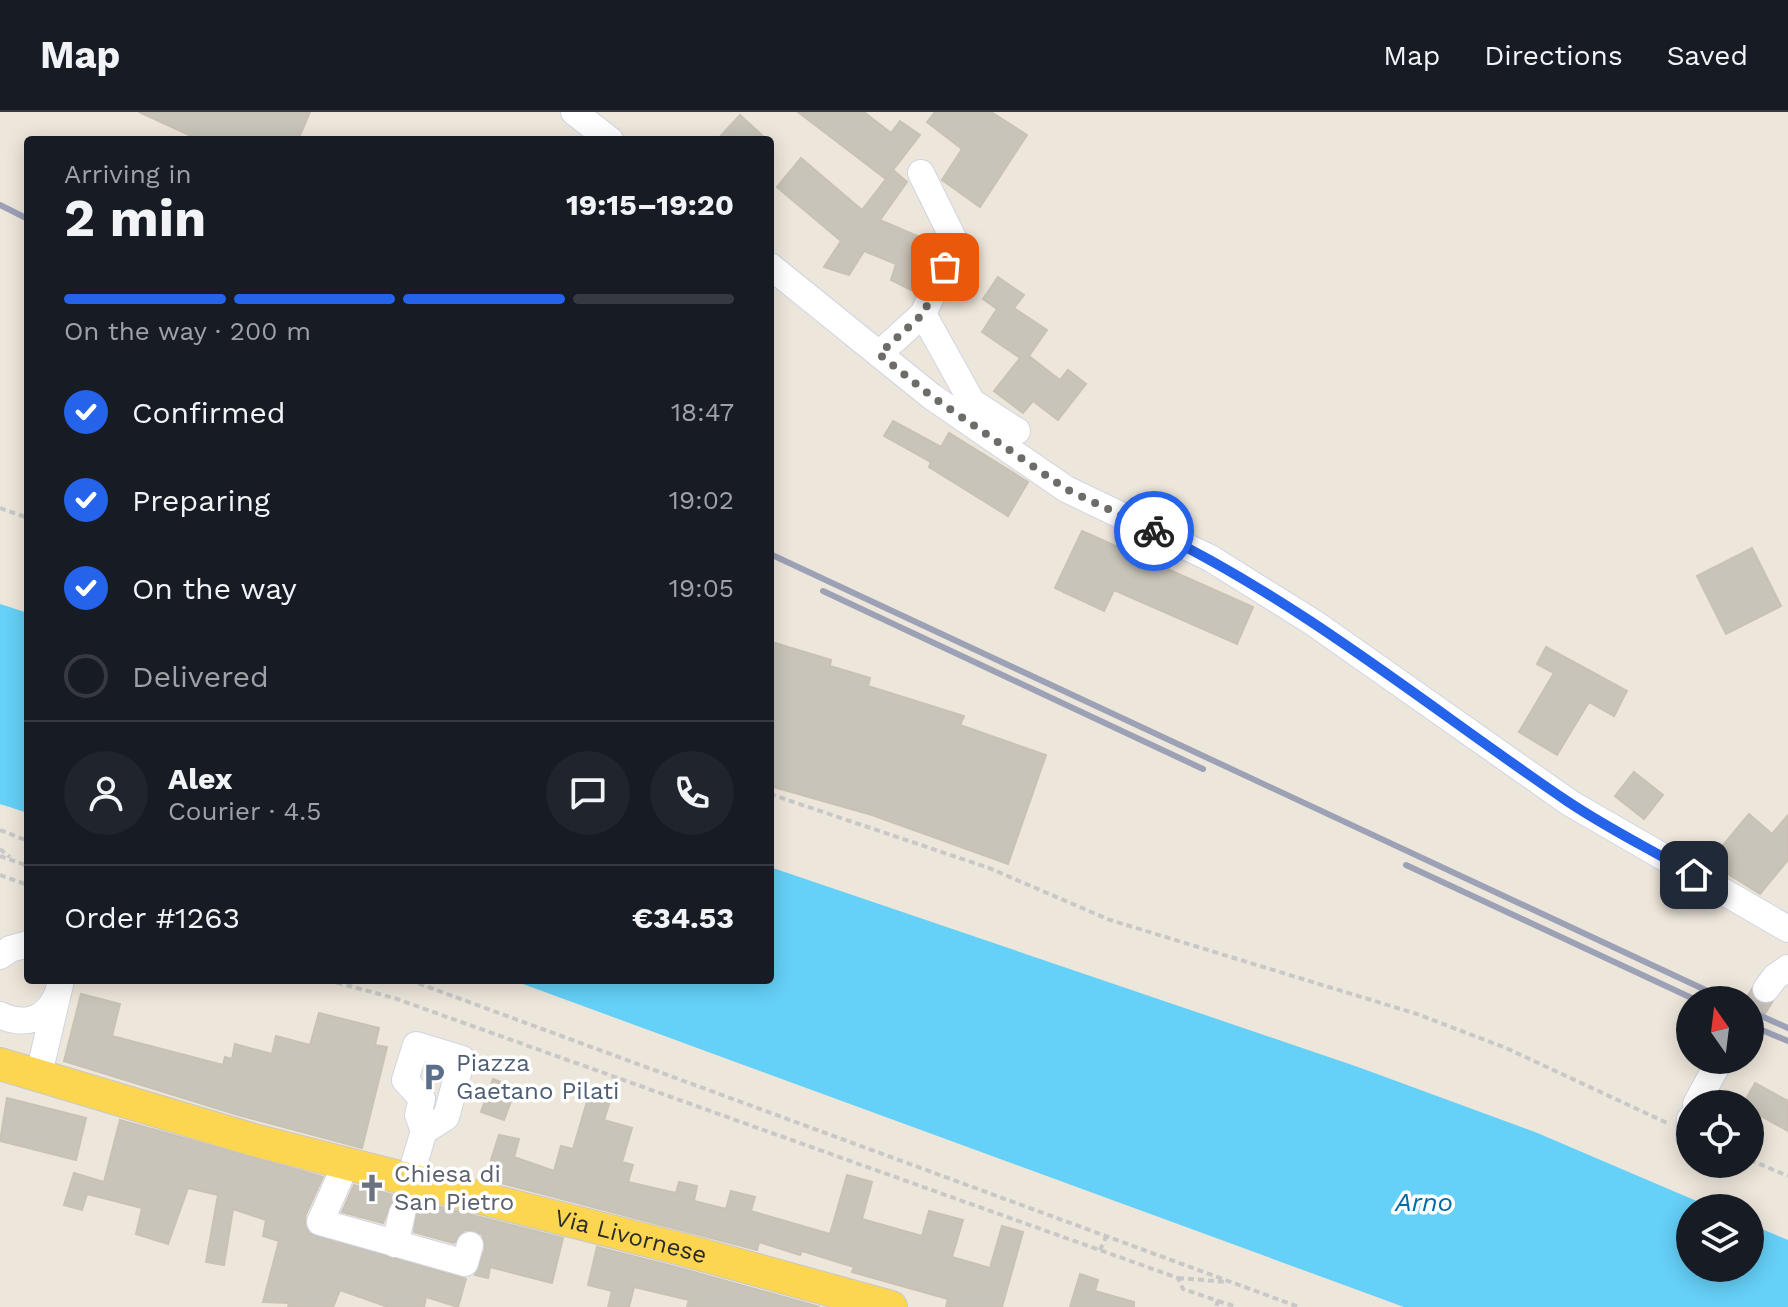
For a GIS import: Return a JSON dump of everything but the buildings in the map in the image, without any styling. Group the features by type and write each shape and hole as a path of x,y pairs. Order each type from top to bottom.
{"main road":[{"name":"Via Livornese","path":"0,1064 254,1140 681,1249 891,1307"}],"street":[{"path":"574,112 605,136"},
{"path":"879,354 923,314 956,244 921,173"},
{"path":"774,269 931,396 1066,489 1210,558 1314,623 1570,803 1788,929"},
{"path":"923,314 972,402 1017,431"},
{"path":"0,956 24,945"},
{"path":"1766,989 1775,977 1788,968"},
{"path":"0,1015 18,1022 40,1018 53,1004 60,985"},
{"path":"39,1074 60,985"},
{"path":"409,1180 424,1131"},
{"path":"346,1164 320,1222 465,1263 470,1245"},
{"path":"395,1244 402,1214"}],"path":[{"path":"0,508 24,517"},
{"path":"774,795 989,868 1110,920 1417,1014 1506,1048 1676,1122"},
{"path":"0,830 24,839"},
{"path":"0,849 15,861"},
{"path":"0,856 24,864"},
{"path":"0,875 24,884"},
{"path":"342,984 394,998 1178,1278 1234,1282"},
{"path":"420,984 1299,1307"},
{"path":"1764,1166 1788,1176"},
{"path":"1100,1250 1107,1235"},
{"path":"1178,1278 1183,1289 1237,1307"},
{"path":"1216,1307 1218,1301"}],"water":[{"path":"0,604 24,612 24,812 0,804"},
{"name":"Arno","path":"774,868 1358,1067 1535,1132 1680,1194 1676,1194 1676,1282 1764,1282 1764,1230 1788,1240 1788,1307 1404,1307 523,984 774,984"}],"railway":[{"path":"0,205 24,217"},
{"path":"774,556 1697,986"},
{"path":"823,591 1203,769"},
{"path":"1406,865 1676,991"},
{"path":"1764,1017 1788,1028"},
{"path":"1764,1031 1788,1041"}],"way so far":[{"path":"945,267 923,314 879,354 931,396 1066,489 1154,531"}],"place":[{"name":"Piazza Gaetano Pilati","path":"434,1077"},
{"name":"Chiesa di San Pietro","path":"372,1188"}],"route":[{"path":"1154,531 1210,558 1314,623 1570,803 1694,875"}]}
